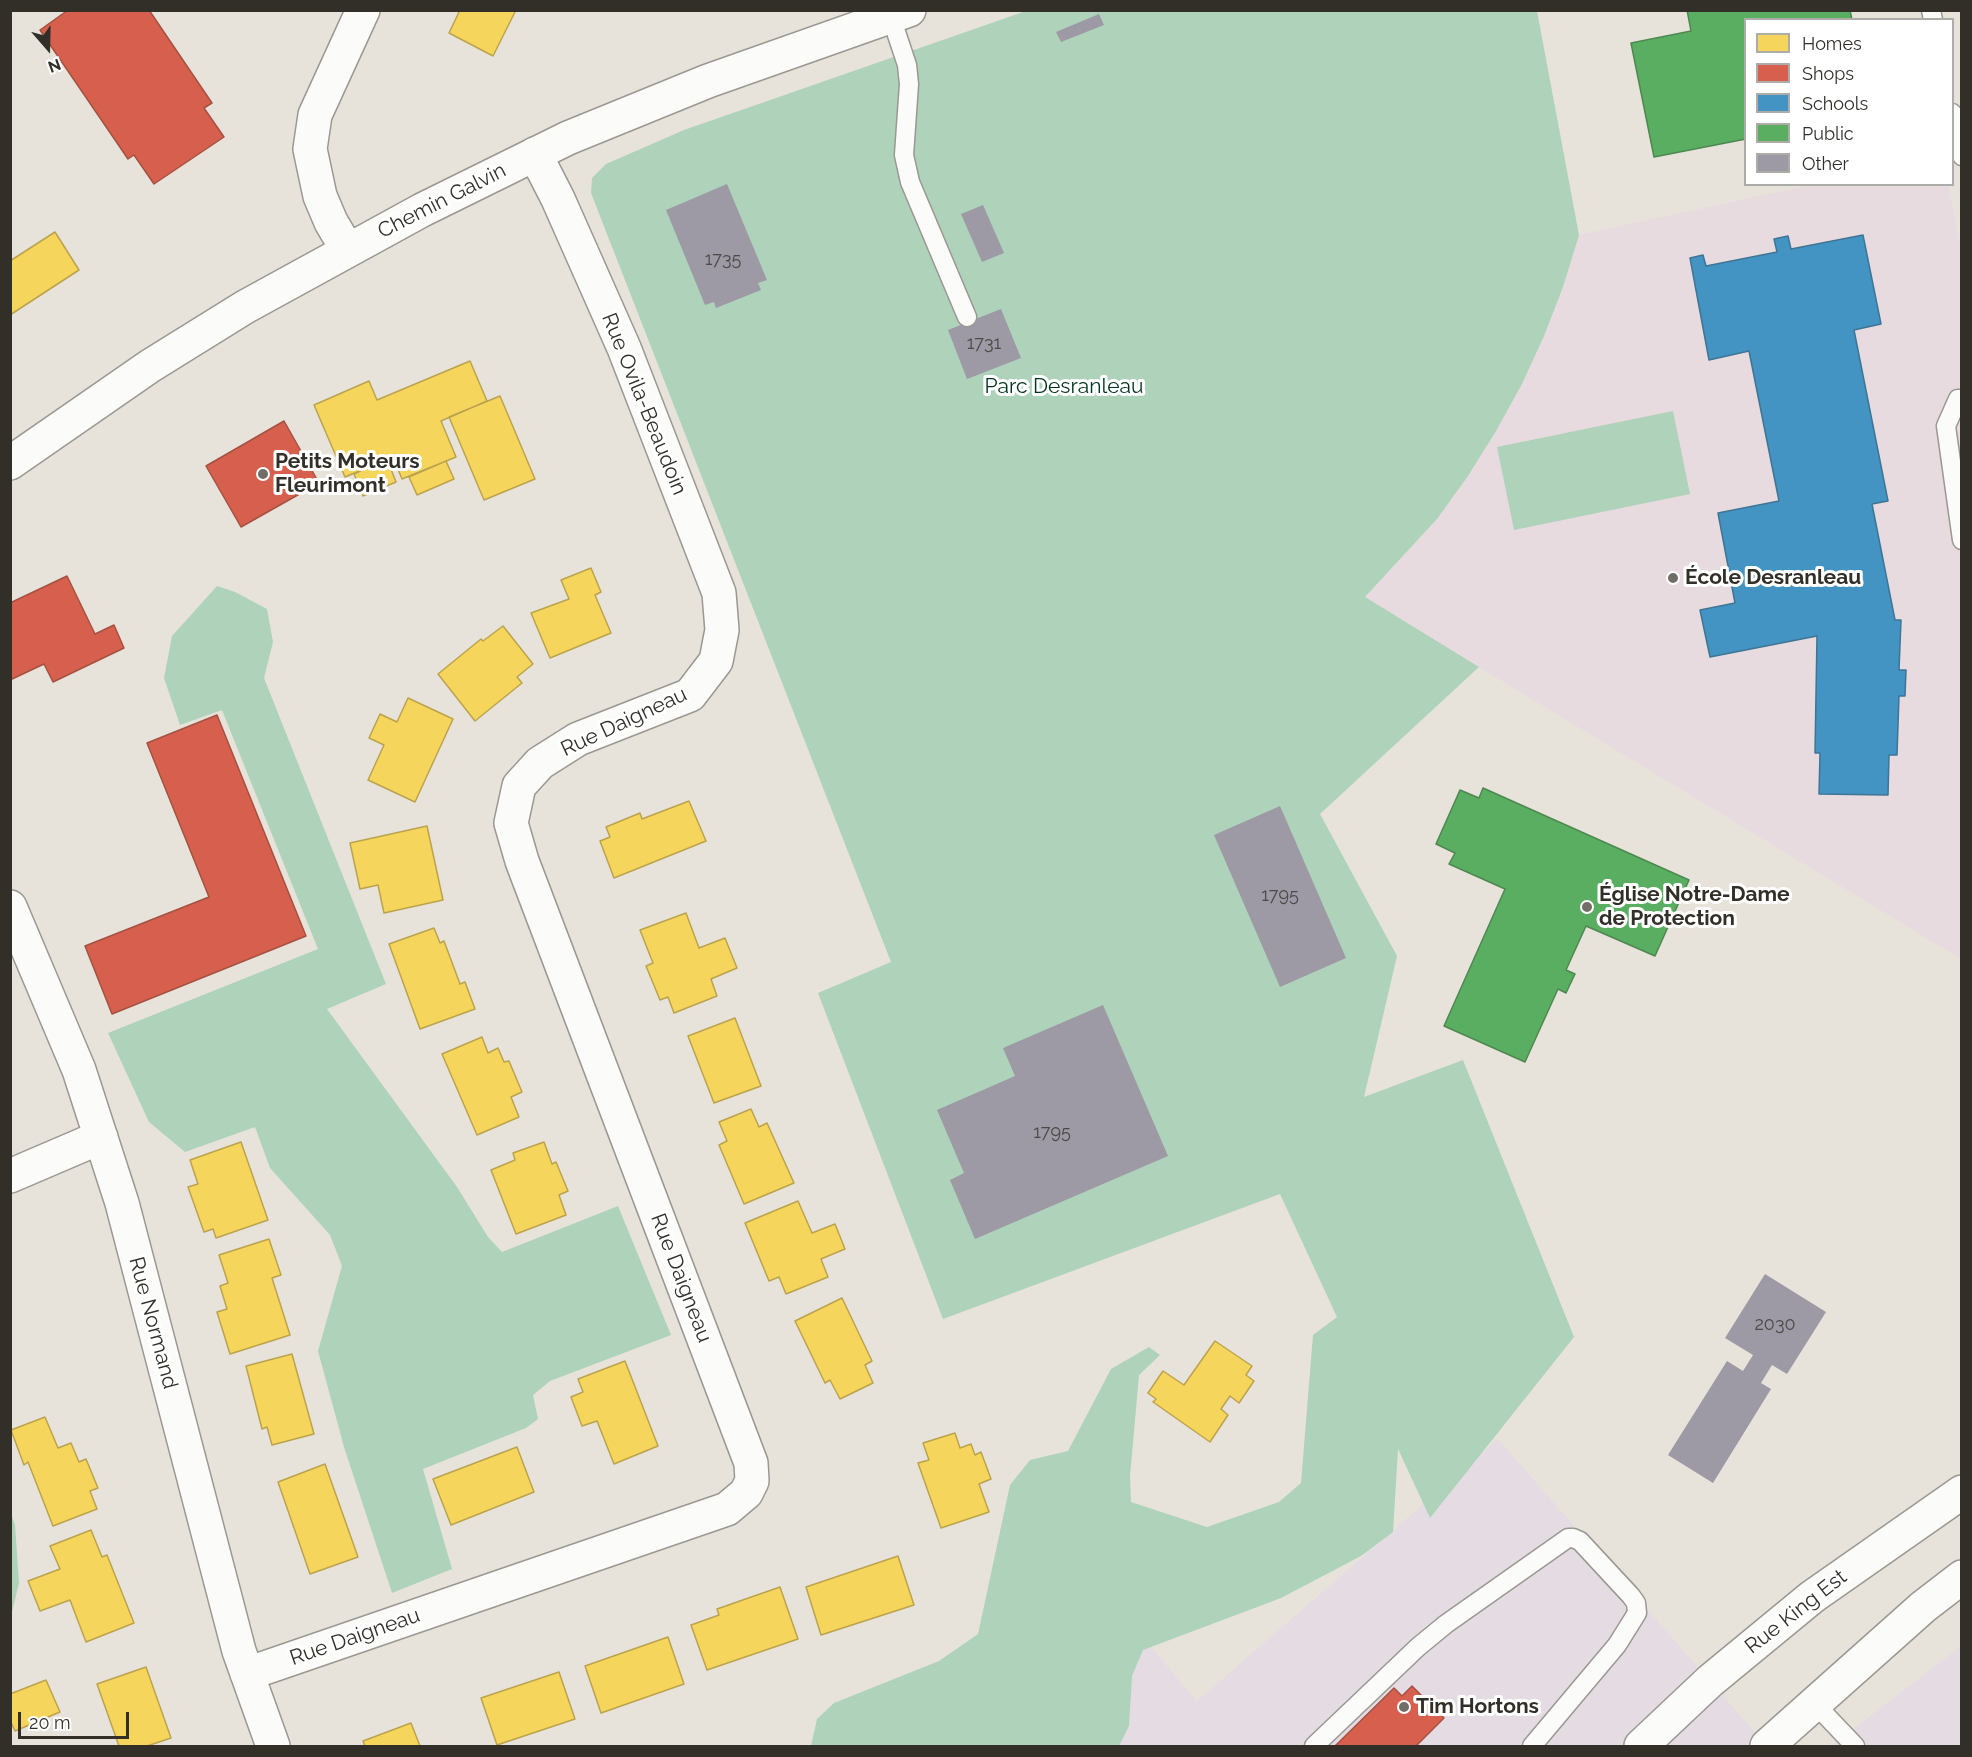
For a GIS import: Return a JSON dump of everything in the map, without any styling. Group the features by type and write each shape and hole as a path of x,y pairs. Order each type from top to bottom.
{"street":[{"path":"347,249 331,222 320,196 310,149 315,115 363,10"},
{"name":"Chemin Galvin","path":"10,463 150,366 245,307 347,249 422,210 568,138 708,81 900,14"},
{"name":"Rue Ovila-Beaudoin","path":"535,154 558,199 624,348 719,592 722,630 716,662"},
{"name":"Rue Daigneau","path":"247,1674 727,1509 746,1493 752,1481 751,1463 522,861 511,823 519,786 540,763 578,739 690,695 716,662"},
{"name":"Rue Normand","path":"10,907 79,1070 122,1203 239,1651 273,1746"},
{"path":"10,1176 101,1137"},
{"name":"Rue King Est","path":"1641,1746 1710,1681 1812,1597 1962,1492"},
{"path":"1767,1746 1923,1607 1962,1577"}],"lane":[{"path":"900,14 909,84 904,155 910,182 968,316"},
{"path":"1954,118 1962,156"},
{"path":"1962,399 1958,399 1946,426 1962,540"},
{"path":"1314,1746 1418,1647 1446,1624 1568,1539 1573,1538 1580,1541 1631,1596 1636,1603 1636,1613 1617,1645 1532,1746"},
{"path":"1815,1704 1855,1746"}],"shaded area":[{"name":"École Desranleau","path":"1804,186 1948,186 1962,255 1961,959 1365,598 1437,519 1468,476 1496,431 1522,384 1544,336 1563,287 1579,235"},
{"path":"1498,1439 1767,1746 1019,1746 1143,1638 1197,1701"},
{"path":"1961,1646 1961,1746 1831,1746 1947,1657"}],"green space":[{"name":"Parc Desranleau","path":"1026,11 1537,11 1579,235 1563,287 1544,336 1522,384 1496,431 1468,476 1437,519 1365,597 1479,667 1320,814 1397,956 1364,1097 1463,1060 1574,1337 1430,1518 1398,1449 1393,1532 1361,1556 1281,1598 1143,1650 1132,1676 1129,1726 1119,1746 811,1746 817,1719 834,1703 939,1661 978,1634 1010,1485 1030,1460 1068,1451 1111,1369 1149,1347 1160,1355 1139,1375 1130,1476 1131,1502 1207,1527 1279,1502 1301,1483 1313,1335 1337,1317 1280,1194 943,1319 818,993 891,962 591,193 592,178 606,164 684,130"},
{"path":"1673,411 1690,494 1514,530 1497,447"},
{"path":"217,586 235,592 267,609 273,642 264,678 386,984 327,1009 457,1187 488,1237 502,1252 618,1206 671,1335 550,1381 533,1395 538,1419 526,1428 423,1469 452,1569 392,1593 344,1447 318,1351 342,1266 330,1235 270,1168 255,1127 185,1152 149,1122 108,1033 318,949 222,710 180,725 164,678 172,636"},
{"path":"11,1513 15,1525 19,1583 11,1616"}],"building: Homes":[{"path":"460,10 516,10 493,56 449,33"},
{"path":"55,232 79,270 10,315 10,261"},
{"path":"470,361 487,401 441,421 456,457 402,479 393,457 345,477 314,405 369,381 377,400"},
{"path":"500,396 535,479 484,500 449,417"},
{"path":"387,459 396,482 363,496 354,474"},
{"path":"446,461 454,479 417,495 409,477"},
{"path":"591,568 601,592 595,595 611,633 550,658 531,613 569,599 561,580"},
{"path":"503,626 533,664 517,677 522,683 475,721 438,674 481,639 483,641"},
{"path":"408,698 453,719 415,802 368,780 384,745 369,738 380,714 397,722"},
{"path":"689,801 706,841 614,878 600,841 610,837 606,827 640,813 642,819"},
{"path":"427,826 443,900 384,913 378,885 360,889 350,843"},
{"path":"686,913 699,948 725,938 737,968 711,979 717,996 674,1013 668,997 660,1000 646,966 653,963 640,930"},
{"path":"434,928 440,943 444,941 460,984 465,982 475,1009 420,1029 389,944"},
{"path":"735,1018 761,1086 714,1103 688,1036"},
{"path":"482,1037 488,1053 498,1048 504,1062 509,1061 522,1092 511,1097 519,1117 477,1135 442,1054"},
{"path":"751,1109 759,1127 767,1123 794,1183 744,1204 719,1145 727,1141 719,1122"},
{"path":"241,1142 268,1220 216,1238 213,1229 204,1232 188,1187 198,1184 190,1160"},
{"path":"544,1142 552,1164 556,1162 568,1191 559,1195 566,1215 516,1234 491,1170 515,1160 513,1153"},
{"path":"798,1201 812,1233 835,1224 845,1249 821,1259 828,1277 786,1294 779,1277 769,1281 745,1223"},
{"path":"269,1239 281,1275 272,1278 290,1335 230,1354 217,1312 227,1309 220,1286 228,1283 219,1255"},
{"path":"842,1298 872,1361 865,1365 873,1383 840,1399 830,1380 825,1383 795,1321"},
{"path":"1215,1341 1252,1366 1246,1375 1254,1381 1239,1403 1230,1396 1221,1409 1228,1415 1210,1442 1153,1402 1156,1399 1148,1393 1163,1371 1184,1385"},
{"path":"292,1354 314,1434 272,1445 267,1427 262,1429 246,1366"},
{"path":"625,1361 658,1446 614,1464 597,1421 582,1426 571,1397 583,1392 578,1379"},
{"path":"45,1417 58,1448 71,1443 79,1462 86,1459 98,1488 90,1491 97,1509 53,1526 28,1462 24,1465 11,1430"},
{"path":"955,1433 960,1448 971,1444 975,1455 981,1452 991,1479 979,1484 989,1512 941,1528 918,1463 929,1460 923,1443"},
{"path":"517,1447 534,1492 451,1525 433,1479"},
{"path":"325,1464 358,1557 310,1574 278,1482"},
{"path":"91,1530 102,1557 107,1555 134,1623 86,1642 70,1600 40,1611 28,1581 60,1569 50,1546"},
{"path":"898,1556 914,1605 821,1635 806,1587"},
{"path":"780,1587 798,1639 707,1670 691,1625 719,1615 717,1609"},
{"path":"668,1637 684,1684 601,1713 585,1666"},
{"path":"146,1667 171,1738 147,1746 119,1746 97,1684"},
{"path":"559,1672 575,1719 497,1745 481,1698"},
{"path":"46,1680 60,1712 15,1731 10,1720 10,1694"},
{"path":"411,1723 420,1746 365,1746 363,1741"}],"building: Shops":[{"path":"68,10 149,10 212,103 204,108 224,137 154,184 134,155 128,159 40,30"},
{"name":"Petits Moteurs Fleurimont","path":"284,421 319,483 241,527 206,466"},
{"path":"67,576 95,634 114,625 124,648 53,682 44,664 10,680 10,603"},
{"path":"217,715 306,936 112,1014 85,946 209,897 147,743"},
{"name":"Tim Hortons","path":"1412,1686 1444,1718 1416,1746 1335,1746 1394,1688 1402,1696"}],"building: Schools":[{"path":"1863,235 1881,324 1854,330 1888,501 1872,504 1895,620 1901,620 1899,670 1906,670 1905,696 1899,696 1897,755 1889,755 1888,795 1819,794 1820,753 1815,753 1817,636 1710,657 1700,610 1735,603 1718,513 1779,501 1749,351 1709,360 1690,258 1703,255 1706,266 1777,252 1774,239 1788,236 1791,249"}],"building: Public":[{"path":"1687,10 1850,10 1852,18 1744,18 1744,139 1654,157 1631,43 1691,31"},
{"name":"Église Notre-Dame de Protection","path":"1483,788 1689,880 1655,956 1586,926 1566,970 1575,974 1566,993 1558,989 1525,1062 1444,1026 1505,889 1449,864 1455,853 1436,844 1460,790 1479,798"}],"building: Other":[{"path":"1099,14 1104,25 1061,42 1056,32"},
{"path":"727,184 767,280 758,283 761,290 716,308 714,302 705,305 666,210"},
{"path":"983,205 1004,253 982,262 961,214"},
{"path":"1001,309 1021,358 967,379 948,330"},
{"path":"1280,806 1346,958 1280,987 1214,835"},
{"path":"1103,1005 1168,1156 975,1239 950,1180 964,1173 937,1110 1015,1076 1003,1048"},
{"path":"1765,1274 1826,1312 1787,1374 1772,1365 1761,1383 1771,1389 1713,1483 1668,1455 1727,1361 1743,1371 1753,1355 1725,1338"}],"place":[{"name":"Petits Moteurs Fleurimont","path":"263,474"},
{"name":"École Desranleau","path":"1673,578"},
{"name":"Église Notre-Dame de Protection","path":"1587,907"},
{"name":"Tim Hortons","path":"1404,1707"}]}
